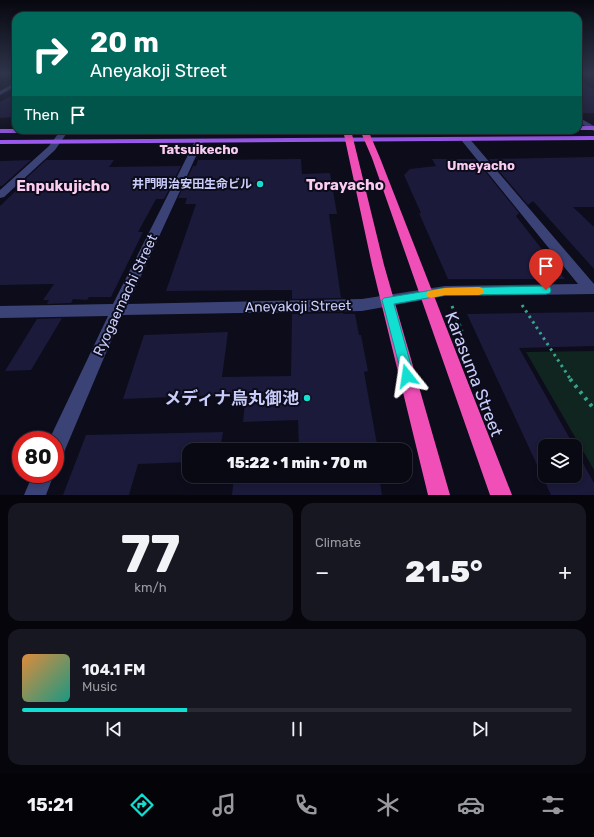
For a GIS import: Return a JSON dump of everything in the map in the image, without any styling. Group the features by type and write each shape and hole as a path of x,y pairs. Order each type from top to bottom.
{"highway":[{"path":"349,134 387,300 439,495"},
{"name":"Karasuma Street","path":"366,135 500,495"}],"main road":[{"path":"582,128 594,128"},
{"path":"0,131 12,131"},
{"path":"0,142 57,141 202,134"},
{"path":"366,135 464,139 594,138"}],"street":[{"path":"582,121 594,128"},
{"path":"0,195 52,148 62,134"},
{"name":"Ryogaemachi Street","path":"63,431 116,311 202,134"},
{"path":"464,139 592,289"},
{"name":"Aneyakoji Street","path":"0,312 116,311 362,305 445,292 592,289"},
{"path":"35,495 40,483"}],"path":[{"path":"518,299 570,379 594,409"},
{"path":"449,300 462,331"}],"green space":[{"path":"594,351 594,470 582,449 582,439 576,439 526,352"}],"building":[{"path":"9,97 12,97 12,117 0,118 0,102"},
{"path":"582,97 594,97 594,113 582,113"},
{"path":"594,157 594,207 573,207 594,227 594,269 533,201 528,205 489,159"},
{"path":"301,159 302,174 330,173 337,214 329,214 341,298 292,299 292,290 166,291 196,204 185,204 187,198 178,198 193,166 196,166 198,160"},
{"path":"432,159 475,159 519,213 516,216 565,279 448,279 404,175 410,169 436,166"},
{"path":"31,160 2,186 0,186 0,161"},
{"path":"46,160 114,160 109,167 181,166 164,199 156,199 138,232 143,232 111,297 89,297 87,300 73,299 71,303 47,304 49,300 43,300 54,284 0,285 0,206 21,186 18,186"},
{"path":"594,312 594,346 519,348 570,439 538,439 538,467 467,314"},
{"path":"292,314 355,314 368,371 364,372 377,443 299,443 298,420 243,422 246,394 123,399 144,335 228,332 222,377 291,376"},
{"path":"62,318 31,370 5,371 37,319"},
{"path":"223,432 221,443 182,443 182,462 138,464 129,495 63,495 86,435"},
{"path":"582,462 594,483 594,495 551,495 545,483 582,483"},
{"path":"233,483 380,483 382,495 232,495"}],"slow traffic":[{"path":"431,294 479,291"}],"place":[{"name":"井門明治安田生命ビル","path":"260,184"},
{"name":"メディナ烏丸御池","path":"307,398"}],"district":[{"name":"Tatsuikecho","path":"199,149"},
{"name":"Umeyacho","path":"481,165"},
{"name":"Torayacho","path":"345,185"},
{"name":"Enpukujicho","path":"63,186"}],"route":[{"path":"407,376 387,300 445,292 546,290"}]}
